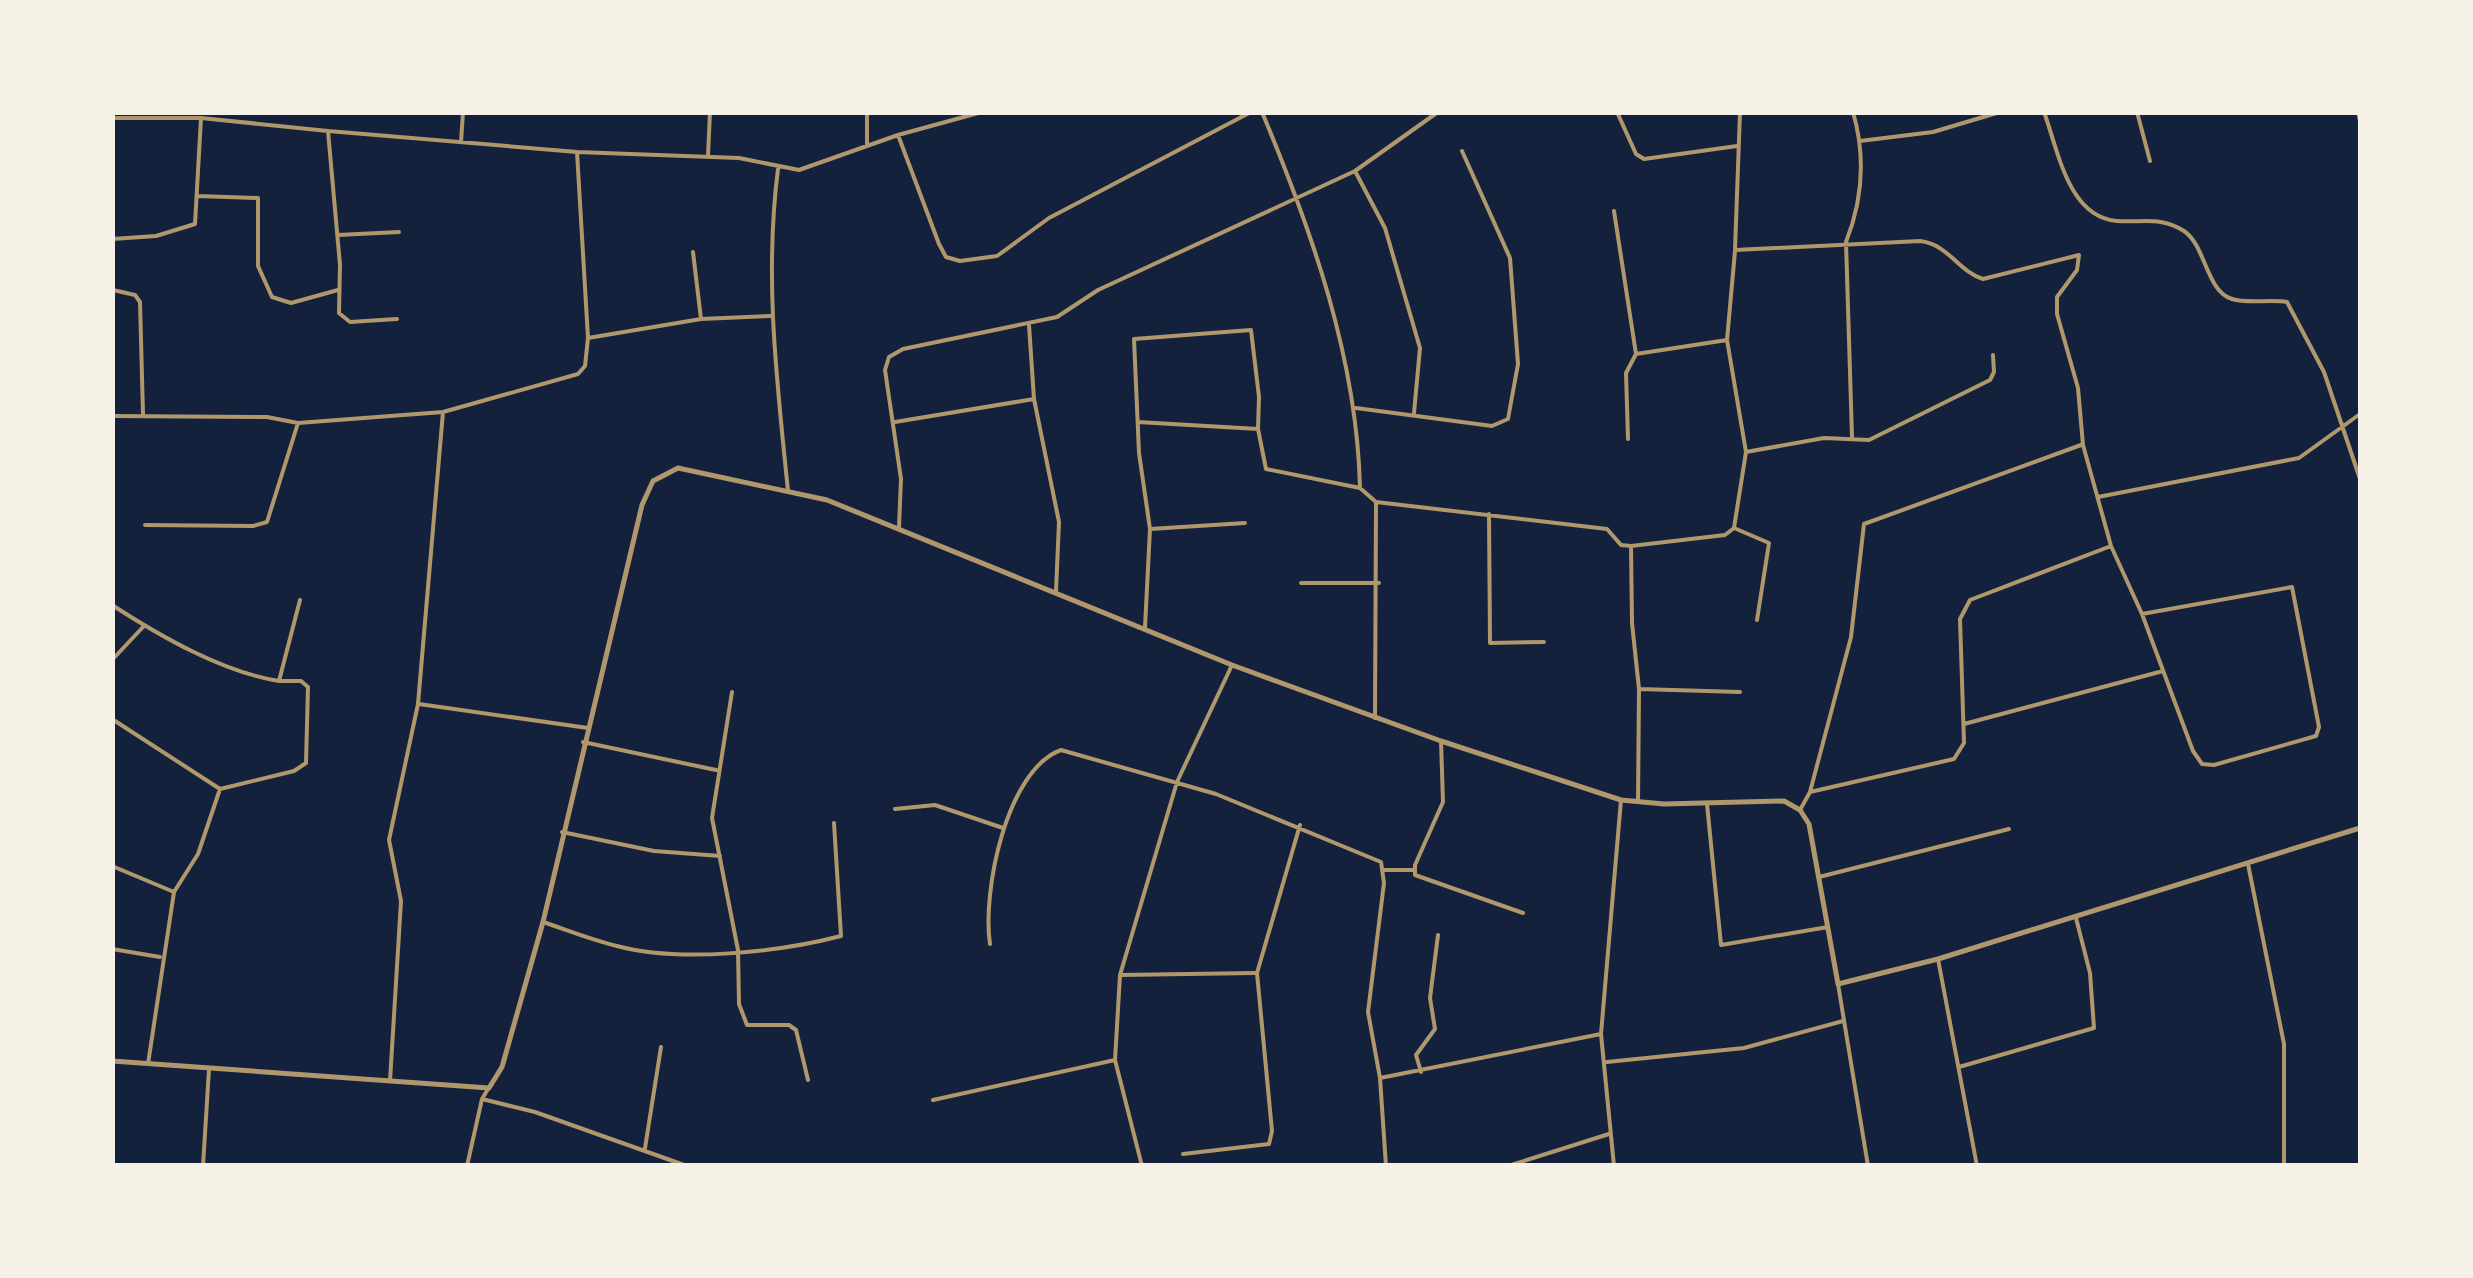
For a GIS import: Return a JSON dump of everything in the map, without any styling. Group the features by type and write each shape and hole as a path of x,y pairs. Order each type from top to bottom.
{"street":[{"path":"460,142 463,112"},
{"path":"708,156 710,112"},
{"path":"867,112 867,145"},
{"path":"112,118 201,118 577,152 708,156 750,160 778,169 814,167 867,145 982,112"},
{"path":"898,135 939,244 946,257 960,260 996,256 1049,218 1251,112"},
{"path":"1262,112 1298,198 1356,408 1360,488"},
{"path":"899,527 901,479 885,370 889,357 903,348 1029,325 1057,316 1098,290 1355,171 1438,112"},
{"path":"1617,112 1636,154 1644,159 1737,146"},
{"path":"1145,627 1150,529 1132,345 1138,336 1244,329 1254,336 1258,428 1266,469 1360,488 1376,502 1607,530 1621,545 1725,534 1734,528 1746,452 1727,340 1740,112"},
{"path":"1852,437 1846,242 1858,214 1860,142 1854,112"},
{"path":"1860,142 1934,132 2000,112"},
{"path":"2044,112 2072,190 2088,212 2114,221 2156,219 2178,228 2193,238 2220,291 2232,299 2286,302 2309,340 2344,423 2360,479"},
{"path":"2137,112 2150,161"},
{"path":"2358,112 2360,121"},
{"path":"112,239 156,236 188,228 196,218 201,118"},
{"path":"328,131 338,236 338,309 345,320 396,319"},
{"path":"112,416 267,416 298,423 443,412 578,374 586,366 588,338 577,152"},
{"path":"1356,408 1492,426 1508,419 1518,364 1510,258 1462,152"},
{"path":"778,169 769,236 770,316 788,491"},
{"path":"1355,171 1385,228 1420,348 1414,413"},
{"path":"197,196 258,198 258,266 272,297 290,303 338,290"},
{"path":"1614,211 1636,354 1626,373 1628,438"},
{"path":"338,236 399,232"},
{"path":"1735,250 1846,242 1933,242 1970,275 1983,279 2079,254 2077,270 2057,297 2057,314 2078,388 2084,445 2111,546 2202,764 2316,736 2319,726 2292,587 2142,614"},
{"path":"693,252 700,319"},
{"path":"113,290 135,294 140,302 144,414"},
{"path":"588,338 700,319 770,316"},
{"path":"1029,325 1034,400 1058,522 1056,591"},
{"path":"1636,354 1727,340"},
{"path":"1746,452 1852,437 1870,440 1990,380 1994,372 1993,355"},
{"path":"895,422 1034,400"},
{"path":"390,1082 401,901 389,840 418,704 443,412"},
{"path":"2098,496 2299,458 2360,414"},
{"path":"1138,422 1258,428"},
{"path":"145,525 253,526 266,522 298,423"},
{"path":"1800,810 1810,792 1851,637 1864,524 2052,452 2084,445"},
{"path":"467,1166 482,1099 502,1066 543,922 631,546 653,481 662,472 678,468 788,491 899,527 1232,666 1440,742 1621,800 1784,802 1800,810 1809,824 1868,1166"},
{"path":"1375,718 1379,583 1376,502"},
{"path":"1489,514 1490,643 1544,642"},
{"path":"1150,529 1246,523"},
{"path":"1734,528 1769,543 1757,620"},
{"path":"1631,546 1632,623 1640,689 1638,802"},
{"path":"1810,792 1942,765 1954,759 1964,743 1960,619 1964,608 1970,600 2111,546"},
{"path":"1302,583 1379,583"},
{"path":"278,681 300,600"},
{"path":"112,605 144,626 260,678 302,681 308,686 306,763 294,771 220,790 112,718"},
{"path":"112,660 144,626"},
{"path":"1142,1166 1115,1060 1120,975 1177,782 1232,666"},
{"path":"1964,724 2164,670"},
{"path":"1640,689 1740,692"},
{"path":"732,692 716,770 712,827 722,856 738,950 742,1016 748,1025 790,1025 796,1030 808,1080"},
{"path":"418,704 588,728"},
{"path":"583,742 716,770"},
{"path":"1440,742 1443,802 1415,875 1524,913"},
{"path":"990,944 987,902 1002,828 1012,806 1048,755 1060,750 1177,782 1300,825 1382,862 1385,870 1368,1012 1380,1078 1386,1166"},
{"path":"148,1064 160,957 174,892 198,854 220,790"},
{"path":"1614,1166 1601,1034 1621,800"},
{"path":"895,810 935,804 1002,828"},
{"path":"1707,804 1722,945 1828,927"},
{"path":"543,922 620,947 674,953 796,948 841,936 834,823"},
{"path":"1183,1154 1269,1144 1272,1131 1257,973 1300,825"},
{"path":"1838,984 2076,918 2360,828"},
{"path":"1819,877 2009,829"},
{"path":"562,832 654,850 722,856"},
{"path":"2248,864 2283,1033 2284,1166"},
{"path":"112,866 174,892"},
{"path":"1385,870 1414,870"},
{"path":"1958,1067 2094,1028 2090,973 2076,918"},
{"path":"1421,1072 1416,1055 1434,1029 1430,998 1438,936"},
{"path":"112,949 160,957"},
{"path":"1938,959 1977,1166"},
{"path":"1120,975 1257,973"},
{"path":"1606,1062 1744,1048 1843,1022"},
{"path":"1380,1078 1601,1034"},
{"path":"645,1148 661,1047"},
{"path":"933,1100 1115,1060"},
{"path":"112,1062 489,1088"},
{"path":"203,1166 209,1069"},
{"path":"482,1099 645,1148 687,1166"},
{"path":"1508,1166 1609,1134"}]}
